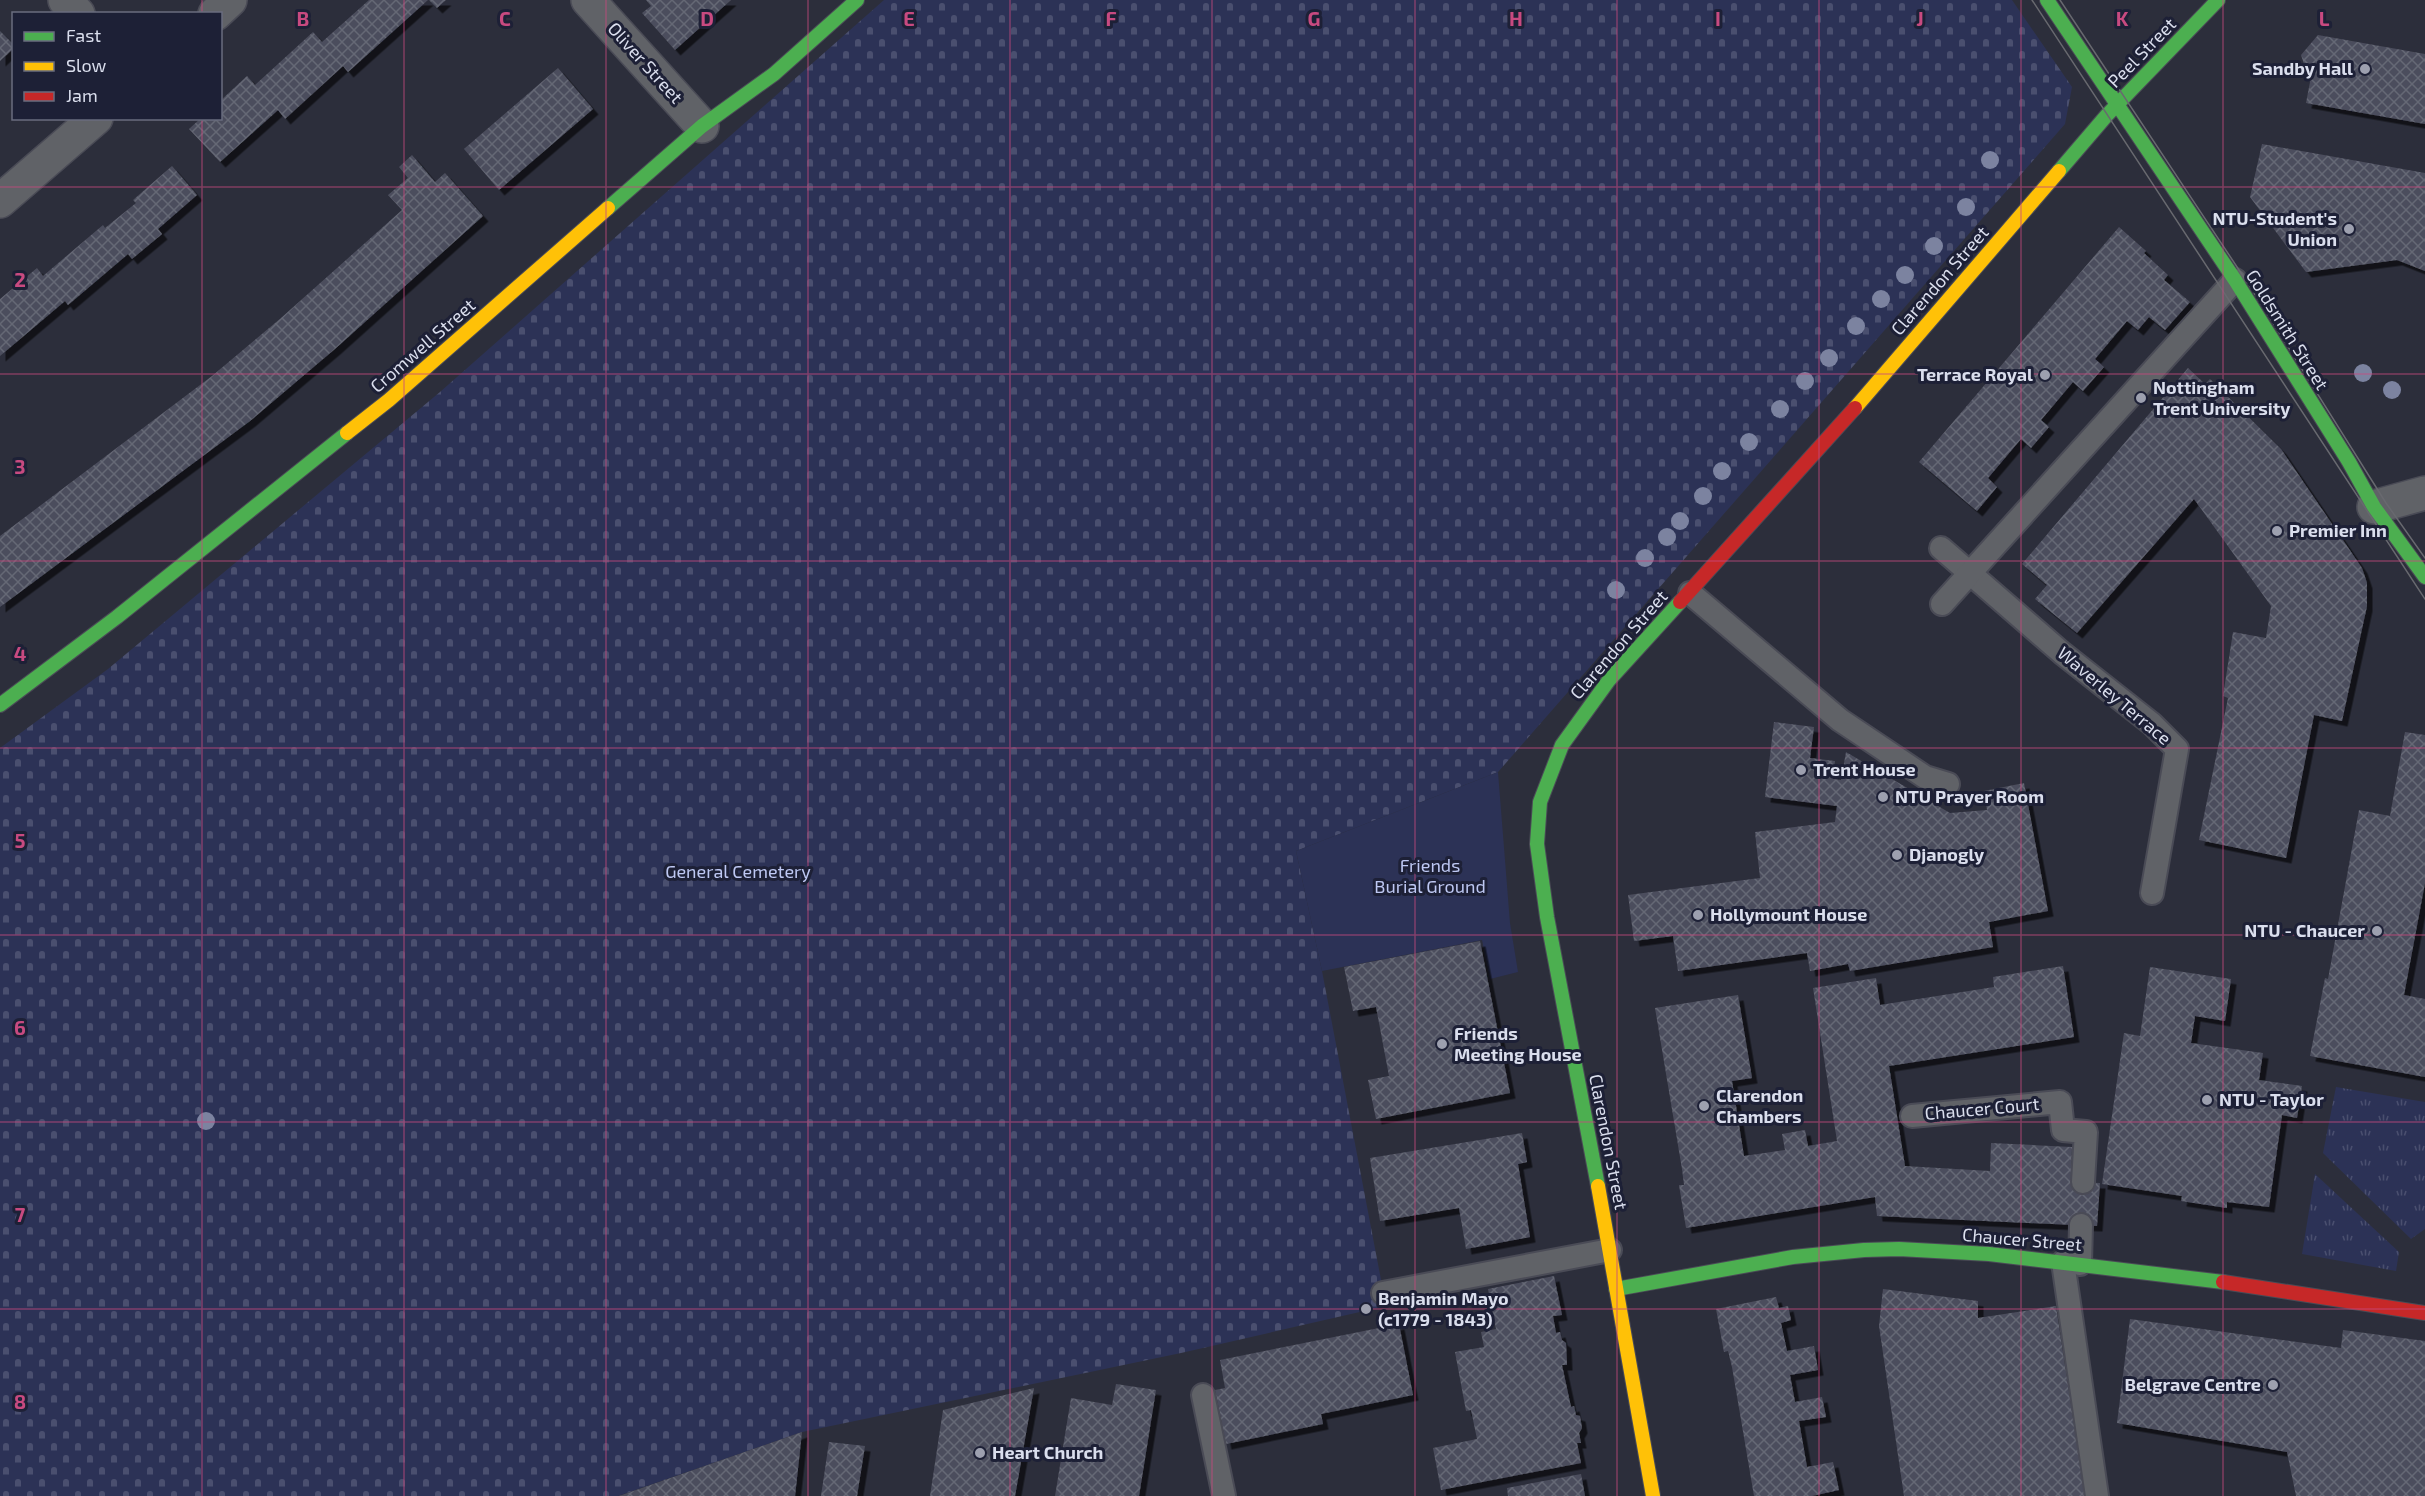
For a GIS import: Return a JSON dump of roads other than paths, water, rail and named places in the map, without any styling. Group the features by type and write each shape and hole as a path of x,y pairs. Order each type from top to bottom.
{"street":[{"path":"65,0 76,12"},
{"path":"217,12 230,0"},
{"name":"Oliver Street","path":"588,0 702,126"},
{"name":"Cromwell Street","path":"0,705 117,617 389,400 702,126 774,74 857,0"},
{"name":"Goldsmith Street","path":"2047,0 2235,280 2349,462 2374,507 2425,577"},
{"name":"Peel Street","path":"2116,105 2218,0"},
{"name":"Clarendon Street","path":"1653,1496 1611,1250 1547,917 1537,844 1540,802 1562,745 1609,680 1830,437 2116,105"},
{"path":"0,201 94,120"},
{"path":"2374,507 2425,493"},
{"name":"Chaucer Street","path":"1616,1289 1853,1251 1937,1250 2266,1286 2425,1313"}],"lane":[{"path":"1942,604 2235,280"},
{"path":"1941,548 1970,572"},
{"name":"Waverley Terrace","path":"1970,572 2062,653 2152,724 2177,749 2152,892"},
{"path":"1690,593 1840,720 1925,777 1948,784"},
{"name":"Chaucer Court","path":"1912,1116 2060,1102 2063,1130 2086,1132 2083,1182"},
{"path":"2081,1225 2072,1263 2097,1496"},
{"path":"1383,1293 1611,1250"},
{"path":"1203,1395 1224,1496"}],"tram line":[{"path":"2032,0 2425,599"},
{"path":"2060,0 2253,291 2386,503 2425,558"}],"place":[{"name":"Sandby Hall","path":"2365,69"},
{"name":"NTU-Student's Union","path":"2349,229"},
{"name":"Terrace Royal","path":"2045,375"},
{"name":"Nottingham Trent University","path":"2141,398"},
{"name":"Premier Inn","path":"2277,531"},
{"name":"Trent House","path":"1801,770"},
{"name":"NTU Prayer Room","path":"1883,797"},
{"name":"Djanogly","path":"1897,855"},
{"name":"Hollymount House","path":"1698,915"},
{"name":"NTU - Chaucer","path":"2377,931"},
{"name":"Friends Meeting House","path":"1442,1044"},
{"name":"NTU - Taylor","path":"2207,1100"},
{"name":"Clarendon Chambers","path":"1704,1106"},
{"name":"Benjamin Mayo (c1779 - 1843)","path":"1366,1309"},
{"name":"Belgrave Centre","path":"2273,1385"},
{"name":"Heart Church","path":"980,1453"}],"park label":[{"name":"General Cemetery","path":"738,872"},
{"name":"Friends Burial Ground","path":"1430,876"}]}
